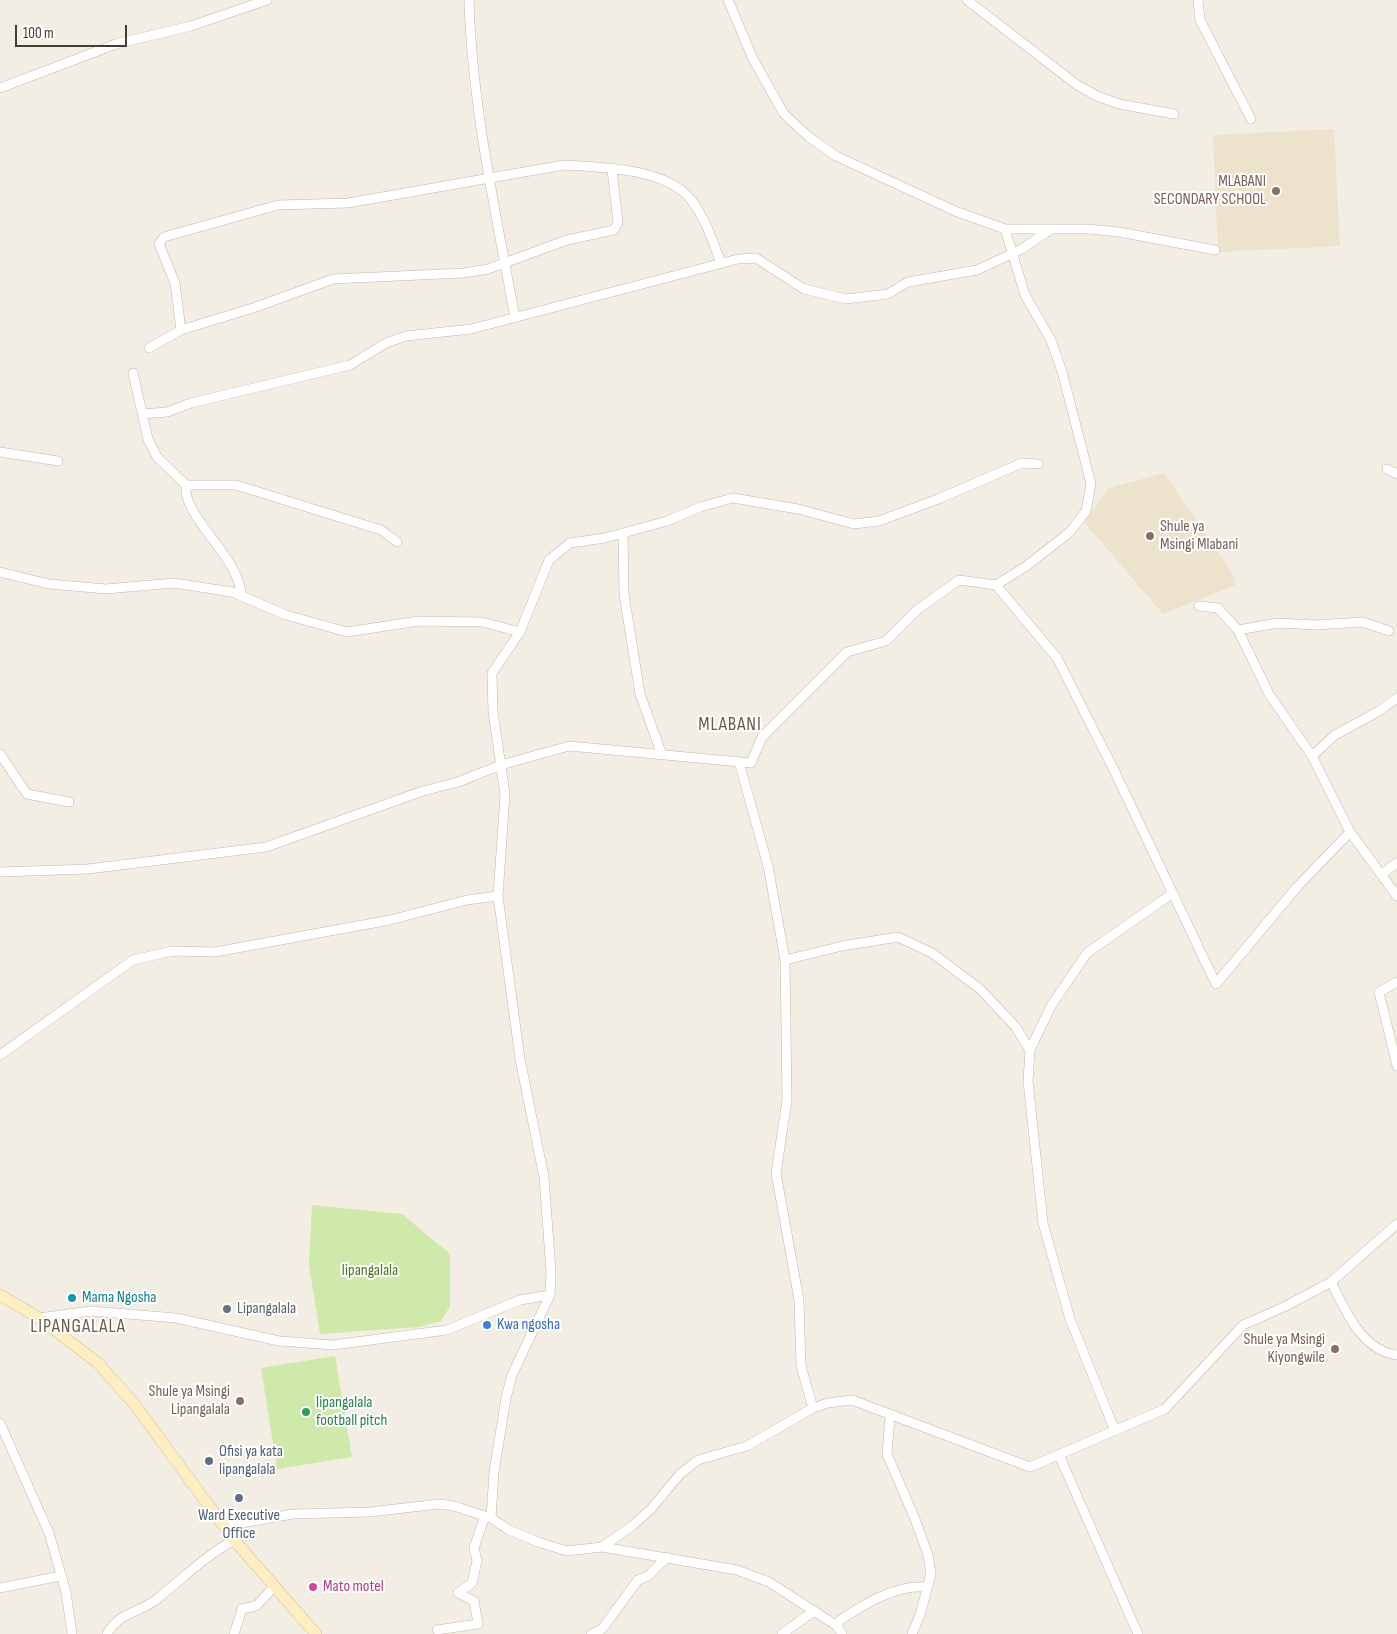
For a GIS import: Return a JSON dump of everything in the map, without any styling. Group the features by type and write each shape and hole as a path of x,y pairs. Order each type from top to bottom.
{"main road":[{"path":"0,1295 39,1318 99,1364 135,1405 234,1540 316,1634"}],"street":[{"path":"0,88 116,44 191,26 267,0"},
{"path":"468,0 470,43 490,176 515,318"},
{"path":"728,0 753,59 784,114 809,137 836,156 955,212 1005,229 1119,232 1215,250"},
{"path":"966,0 1077,86 1119,104 1174,114"},
{"path":"1198,0 1200,20 1252,119"},
{"path":"181,330 175,283 159,244 164,237 278,205 348,203 490,176 564,165 594,166 663,178 691,199 703,217 721,263"},
{"path":"150,348 181,330 256,307 333,279 464,272 505,263 567,240 614,230 618,222 612,170"},
{"path":"0,872 88,869 266,847 423,791 458,782 501,765 569,746 751,763 762,737 847,652 886,641 917,610 959,580 996,584 1025,567 1070,532 1086,511 1092,484 1063,376 1051,340 1025,295 1011,254 1005,229"},
{"path":"142,414 167,412 191,402 350,365 386,342 406,336 471,329 721,263 756,258 804,289 846,299 888,294 908,282 977,270 1011,254 1050,229"},
{"path":"132,374 148,439 157,456 186,485 236,485 380,530 397,542"},
{"path":"0,452 58,461"},
{"path":"437,1630 478,1624 474,1602 458,1593 472,1583 477,1561 474,1548 488,1517 500,1428 512,1375 550,1295 551,1272 544,1177 520,1059 498,896 505,794 493,712 492,672 520,632 548,560 570,543 623,533 667,521 700,507 733,498 798,509 854,524 879,521 938,499 1022,463 1038,464"},
{"path":"1387,469 1397,474"},
{"path":"186,485 185,492 188,503 220,547 240,586 240,595"},
{"path":"623,533 624,594 640,694 662,755"},
{"path":"0,572 58,584 106,589 174,583 232,592 286,615 347,632 419,621 482,622 520,632"},
{"path":"996,584 1058,658 1216,984 1298,886 1350,832"},
{"path":"1199,606 1218,608 1238,630 1269,694 1312,756 1350,832 1397,896"},
{"path":"1238,630 1278,623 1315,625 1363,622 1389,631"},
{"path":"1312,756 1335,735 1379,712 1397,698"},
{"path":"0,754 27,794 69,802"},
{"path":"739,762 768,866 785,960 787,1100 776,1173 799,1300 801,1366 813,1408"},
{"path":"1382,874 1397,863"},
{"path":"1114,1431 1070,1319 1043,1223 1028,1081 1030,1050 1051,1006 1087,953 1173,892"},
{"path":"0,1055 133,960 172,951 215,952 390,920 467,900 498,896"},
{"path":"785,960 842,946 898,937 932,953 980,989 1015,1026 1030,1050"},
{"path":"1397,982 1378,992 1397,1066"},
{"path":"602,1547 632,1526 651,1509 680,1474 698,1460 747,1446 813,1408 828,1403 852,1400 890,1416 1030,1467 1165,1409 1243,1325 1286,1306 1331,1282 1397,1224"},
{"path":"1331,1282 1352,1322 1372,1346 1382,1352 1397,1355"},
{"path":"39,1318 91,1311 176,1318 279,1341 333,1345 447,1330 520,1300 550,1295"},
{"path":"890,1416 887,1454 928,1556 931,1574 912,1634"},
{"path":"0,1423 23,1478 41,1512 66,1592 72,1634"},
{"path":"1059,1455 1106,1566 1138,1634"},
{"path":"224,1526 293,1514 370,1512 439,1504 454,1506 488,1517 509,1530 567,1551 602,1547 737,1570 769,1582 836,1626 842,1634"},
{"path":"107,1634 119,1617 155,1601 201,1562 234,1540"},
{"path":"591,1634 602,1629 638,1580 648,1576 666,1557"},
{"path":"0,1588 60,1576"},
{"path":"234,1634 242,1609 256,1606 274,1587"},
{"path":"836,1626 840,1620 882,1596 903,1589 927,1588"},
{"path":"782,1634 814,1611"}],"shaded area":[{"name":"MLABANI SECONDARY SCHOOL","path":"1334,129 1340,246 1218,252 1213,135"},
{"path":"1164,473 1232,572 1235,585 1163,614 1084,522 1109,488"}],"green space":[{"name":"lipangalala","path":"312,1205 402,1214 450,1254 450,1306 441,1321 419,1327 320,1334 309,1265"},
{"name":"lipangalala football pitch","path":"335,1356 352,1457 277,1469 261,1368"}],"place":[{"name":"MLABANI SECONDARY SCHOOL","path":"1276,191"},
{"name":"Shule ya Msingi Mlabani","path":"1150,536"},
{"name":"Mama Ngosha","path":"72,1298"},
{"name":"Lipangalala","path":"227,1309"},
{"name":"Kwa ngosha","path":"487,1325"},
{"name":"Shule ya Msingi Kiyongwile","path":"1335,1349"},
{"name":"Shule ya Msingi Lipangalala","path":"240,1401"},
{"name":"lipangalala football pitch","path":"306,1412"},
{"name":"Ofisi ya kata lipangalala","path":"209,1461"},
{"name":"Ward Executive Office","path":"239,1498"},
{"name":"Mato motel","path":"313,1587"}],"district":[{"name":"MLABANI","path":"730,725"},
{"name":"LIPANGALALA","path":"78,1327"}]}
